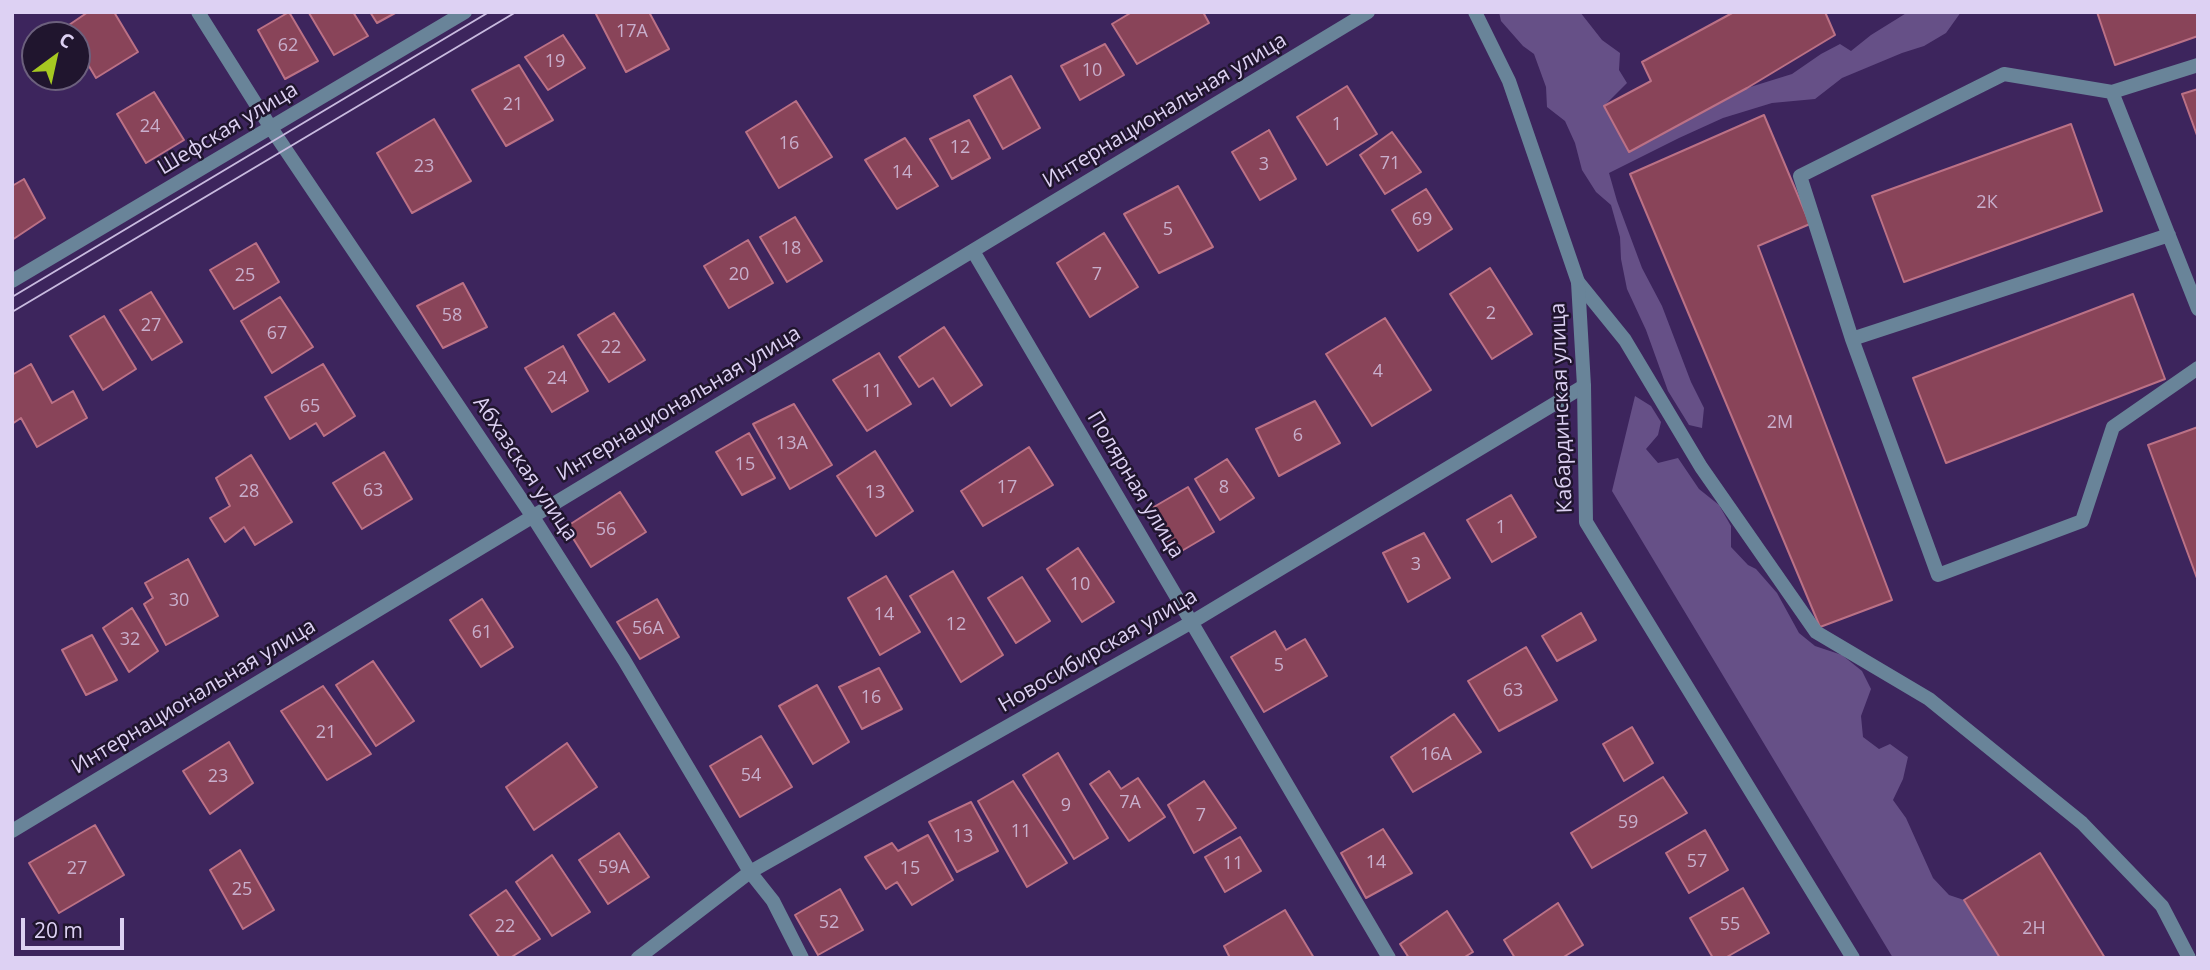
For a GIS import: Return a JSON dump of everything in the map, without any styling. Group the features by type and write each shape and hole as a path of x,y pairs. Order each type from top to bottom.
{"street":[{"name":"Абхазская улица","path":"198,12 271,128 533,517 624,660 750,872 773,901 802,958"},
{"name":"Шефская улица","path":"12,282 465,12"},
{"name":"Интернациональная улица","path":"12,831 1368,12"},
{"name":"Кабардинская улица","path":"1475,12 1509,81 1578,282 1584,386 1586,522 1853,958"},
{"path":"2198,65 2112,92 2004,74 1800,176 1852,339 1938,575 2082,521 2113,427 2198,368"},
{"path":"2112,92 2198,309"},
{"path":"1852,339 2169,235"},
{"name":"Полярная улица","path":"973,251 1389,958"},
{"path":"1578,282 1625,340 1701,467 1816,632 1929,699 2082,822 2162,906 2189,958"},
{"name":"Новосибирская улица","path":"638,958 750,872 1192,622 1584,386"}],"shaded area":[{"path":"1499,12 1580,12 1602,40 1620,53 1619,70 1627,83 1604,106 1629,152 1747,88 1792,74 1840,44 1851,51 1908,12 1961,12 1946,33 1924,46 1842,78 1815,99 1772,103 1723,118 1609,173 1642,268 1662,306 1691,382 1704,408 1702,428 1689,425 1668,391 1646,330 1627,289 1620,237 1611,205 1596,192 1582,170 1575,143 1565,121 1547,107 1546,87 1534,54 1523,46 1501,21"},
{"path":"1635,396 1651,406 1661,422 1658,435 1646,449 1658,463 1678,458 1699,489 1719,505 1731,526 1731,547 1748,565 1756,569 1777,593 1799,633 1815,646 1842,655 1862,671 1871,689 1861,716 1863,737 1879,749 1890,744 1908,757 1903,779 1893,800 1906,818 1933,878 1949,895 1964,900 2000,958 1893,958 1612,491"}],"building":[{"path":"88,12 114,12 138,52 96,78 91,70 91,21 75,21"},
{"path":"289,12 318,61 285,79 258,30"},
{"path":"353,12 368,36 334,55 309,13"},
{"path":"370,12 397,12 377,23"},
{"path":"649,12 669,49 626,72 596,14"},
{"path":"1132,12 1203,12 1209,23 1137,64 1112,24"},
{"path":"1734,12 1825,12 1835,35 1747,88 1629,152 1604,106 1651,81 1642,62"},
{"path":"2097,12 2198,12 2198,36 2115,65"},
{"path":"563,35 585,68 548,90 525,57"},
{"path":"1105,44 1124,75 1080,100 1061,66"},
{"path":"519,65 553,120 506,146 472,90"},
{"path":"1011,76 1040,128 1003,149 974,96"},
{"path":"1347,86 1377,134 1327,165 1297,117"},
{"path":"2198,89 2198,138 2182,94"},
{"path":"154,92 184,140 146,163 117,114"},
{"path":"796,101 832,157 779,188 746,132"},
{"path":"1764,115 1810,224 1758,246 1892,600 1820,627 1630,174"},
{"path":"434,119 471,181 412,213 377,153"},
{"path":"969,120 990,158 952,179 930,139"},
{"path":"2071,124 2102,211 1904,282 1872,196"},
{"path":"1269,130 1296,179 1260,200 1232,152"},
{"path":"1392,132 1421,172 1385,194 1360,155"},
{"path":"905,138 938,186 897,209 865,160"},
{"path":"24,179 45,218 12,240 12,186"},
{"path":"1178,186 1213,247 1159,273 1124,214"},
{"path":"1426,189 1452,229 1418,251 1392,210"},
{"path":"795,217 822,261 787,282 760,237"},
{"path":"1104,233 1138,287 1090,317 1057,263"},
{"path":"748,240 773,283 729,308 704,266"},
{"path":"256,243 279,282 234,309 210,270"},
{"path":"1490,268 1532,334 1492,359 1450,294"},
{"path":"463,283 487,327 443,348 417,306"},
{"path":"151,292 182,342 152,360 120,310"},
{"path":"2133,294 2165,379 1946,463 1913,378"},
{"path":"280,297 313,347 272,373 241,321"},
{"path":"614,313 645,360 609,382 578,335"},
{"path":"104,316 136,369 103,390 70,336"},
{"path":"1385,318 1431,390 1372,426 1326,354"},
{"path":"944,327 982,385 951,406 933,378 919,387 899,357"},
{"path":"563,346 588,391 552,412 525,368"},
{"path":"879,353 911,404 867,431 833,380"},
{"path":"31,364 52,403 73,391 87,418 37,447 21,418 12,424 12,375"},
{"path":"323,364 355,416 324,436 316,423 290,439 265,397"},
{"path":"1315,401 1340,443 1279,476 1256,429"},
{"path":"794,404 832,465 790,489 753,424"},
{"path":"2198,427 2198,581 2148,445"},
{"path":"749,433 775,478 742,495 716,452"},
{"path":"1029,447 1053,485 983,526 961,491"},
{"path":"875,451 913,511 876,536 837,476"},
{"path":"384,452 412,499 362,529 333,483"},
{"path":"251,455 292,522 255,545 244,527 225,542 210,518 230,506 216,478"},
{"path":"1227,459 1254,498 1220,520 1195,479"},
{"path":"1188,487 1214,532 1173,556 1147,511"},
{"path":"620,492 646,532 591,567 566,527"},
{"path":"1511,495 1536,537 1492,562 1467,520"},
{"path":"1424,533 1450,578 1408,602 1383,553"},
{"path":"1078,548 1114,602 1082,622 1047,569"},
{"path":"188,559 218,616 166,645 144,604 153,598 145,583"},
{"path":"953,571 1003,655 961,682 910,596"},
{"path":"886,576 920,632 880,655 848,598"},
{"path":"1022,577 1050,621 1016,643 988,598"},
{"path":"482,599 513,647 481,667 450,620"},
{"path":"657,599 679,637 640,659 617,622"},
{"path":"132,608 158,651 129,672 103,628"},
{"path":"1581,613 1596,640 1557,661 1542,636"},
{"path":"1275,631 1286,650 1305,639 1327,676 1264,712 1231,657"},
{"path":"92,635 117,680 86,695 62,650"},
{"path":"1526,647 1557,700 1499,731 1468,681"},
{"path":"373,661 414,721 376,746 336,685"},
{"path":"879,668 902,709 862,729 839,687"},
{"path":"817,685 849,742 813,764 779,706"},
{"path":"323,686 371,754 327,780 281,711"},
{"path":"1454,714 1481,752 1413,792 1391,757"},
{"path":"1632,727 1653,763 1624,781 1603,744"},
{"path":"761,736 792,787 740,817 710,766"},
{"path":"229,742 253,783 210,814 183,771"},
{"path":"567,743 597,787 534,830 506,787"},
{"path":"1058,753 1108,838 1074,859 1023,775"},
{"path":"1109,771 1121,789 1138,778 1165,817 1129,841 1090,784"},
{"path":"1663,777 1687,813 1592,868 1571,833"},
{"path":"1013,781 1067,863 1027,887 978,801"},
{"path":"1204,781 1236,828 1194,853 1168,805"},
{"path":"971,802 998,851 957,872 929,822"},
{"path":"95,825 124,875 59,913 29,863"},
{"path":"1383,829 1412,873 1366,898 1341,853"},
{"path":"1705,830 1728,870 1689,893 1666,853"},
{"path":"619,833 649,877 608,904 579,860"},
{"path":"928,835 953,880 912,905 897,882 886,889 865,857 892,843 898,851"},
{"path":"1240,837 1261,871 1225,892 1205,857"},
{"path":"240,850 274,910 243,929 210,870"},
{"path":"2040,853 2105,958 2000,958 1964,900"},
{"path":"552,855 590,912 552,936 516,882"},
{"path":"1743,888 1769,933 1725,958 1713,958 1690,918"},
{"path":"840,889 863,930 818,955 795,915"},
{"path":"506,890 540,939 510,958 500,958 470,915"},
{"path":"1558,903 1583,945 1562,958 1515,958 1504,940"},
{"path":"1285,910 1314,958 1230,958 1224,946"},
{"path":"1447,911 1473,952 1463,958 1409,958 1400,944"}],"tram line":[{"path":"12,297 489,12"},
{"path":"12,312 516,12"}]}
